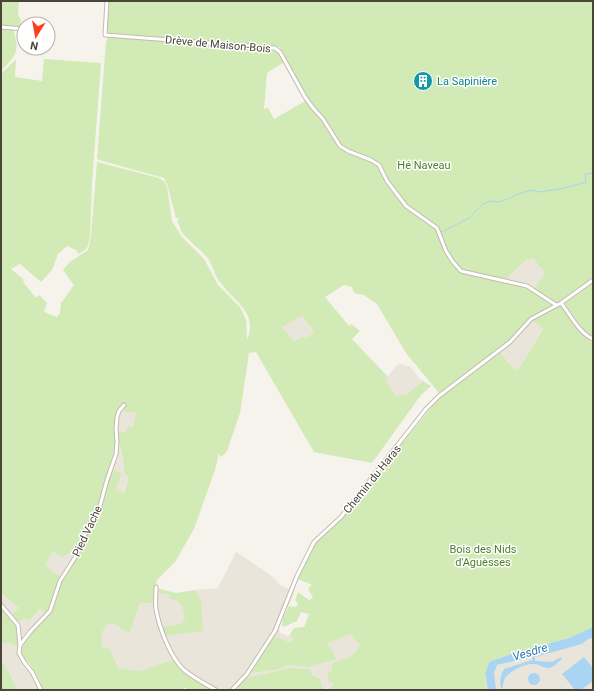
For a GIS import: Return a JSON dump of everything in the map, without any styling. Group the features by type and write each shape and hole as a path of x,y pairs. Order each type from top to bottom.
{"street":[{"name":"Drève de Maison-Bois","path":"107,1 106,35 275,48 280,52 306,97 325,122 340,146 379,165 387,181 406,206 437,228 446,251 456,267 465,272 527,286 556,305"},
{"path":"1,27 16,28"},
{"name":"Chemin du Haras","path":"232,690 248,674 275,631 297,576 314,542 341,517 426,409 439,396 510,342 531,319 561,303 593,280"},
{"path":"561,303 582,331 593,339"},
{"name":"Pied Vache","path":"20,645 50,611 60,581 76,556 89,525 100,506 116,454 117,417 119,411 124,406"},
{"path":"156,587 156,608 159,621 170,649 184,670 202,683 216,690"},
{"path":"1,605 18,625 21,658 32,672 41,690"}],"shaded area":[{"path":"533,258 545,273 534,289 526,284 506,279 526,260"},
{"path":"302,316 314,331 307,338 304,336 294,341 282,327"},
{"path":"532,320 543,328 518,370 512,367 500,352 517,338 526,325"},
{"path":"401,364 411,367 423,381 407,394 396,396 384,381 397,365"},
{"path":"120,411 136,413 133,427 126,432 115,432"},
{"path":"117,439 125,466 124,474 127,475 128,480 123,493 116,490 122,473 111,469"},
{"path":"79,546 77,553 61,577 44,566 52,551"},
{"path":"236,552 272,576 280,585 294,591 279,628 280,633 294,638 291,643 259,657 253,673 280,669 287,665 307,667 335,660 333,651 327,644 350,634 360,645 351,657 332,669 329,674 333,686 323,690 320,679 312,675 310,669 291,668 253,676 245,678 235,690 213,690 185,673 175,659 140,671 118,668 110,649 102,647 101,637 103,629 109,623 113,623 126,632 130,632 140,603 154,603 155,593 170,595 177,600 181,604 185,621 201,600 195,590 218,588"},
{"path":"1,593 19,608 10,616 1,604"},
{"path":"41,609 46,614 19,642 17,623 26,618 29,621"},
{"path":"593,638 593,690 486,690 485,674 497,665 582,644 588,639"},
{"path":"3,643 9,643 18,647 19,654 32,672 40,690 17,690 11,676 1,660 1,645"}],"green space":[{"path":"1,1 19,1 19,16 16,16 16,27 1,25"},
{"name":"Hé Naveau","path":"108,1 593,1 593,279 557,303 534,289 545,273 533,258 526,260 506,279 469,272 461,268 453,259 441,232 447,254 461,272 526,287 549,302 552,306 530,318 509,341 439,393 406,353 377,304 364,295 354,293 352,287 344,285 325,297 349,326 351,324 360,331 352,339 388,377 385,381 396,396 407,394 423,381 431,386 421,395 372,463 314,452 256,352 249,353 240,413 227,451 221,457 217,452 218,457 215,470 194,529 175,562 157,580 154,603 140,603 130,632 126,632 113,623 104,628 102,635 102,647 110,649 118,668 140,671 175,659 185,673 213,690 188,690 184,687 184,690 43,690 33,669 22,653 21,648 34,629 49,613 54,605 61,583 84,544 88,530 101,507 111,469 122,473 116,490 124,493 128,480 127,475 124,474 123,458 117,432 126,432 127,427 133,427 136,413 120,411 116,427 115,456 106,477 100,504 79,546 63,557 52,551 45,566 61,577 46,614 40,609 29,621 26,618 17,623 10,616 19,608 1,593 1,74 16,59 15,77 42,81 44,59 101,63 92,183 90,237 87,248 79,254 76,250 67,246 58,254 52,270 41,282 20,264 11,269 24,280 23,282 36,298 39,295 47,303 44,312 57,317 60,313 61,303 74,285 63,270 70,262 88,250 91,236 97,162 159,178 165,182 172,221 181,236 204,259 218,285 240,307 246,320 247,340 250,330 250,322 243,308 218,280 206,256 182,232 177,220 179,218 176,218 167,184 164,178 97,159 106,42 108,37 276,51 279,53 284,62 267,73 264,109 268,108 274,119 307,100 323,121 338,145 343,148 310,102 281,52 280,47 109,33 106,31","holes":["302,316 314,331 307,338 304,336 294,341 282,327"]},
{"path":"1,28 13,29 16,52 1,71"},
{"path":"593,282 593,337 584,330 564,303"},
{"name":"Bois des Nids d'Aguèsses","path":"561,305 591,342 593,341 593,627 569,638 513,653 489,662 485,674 486,690 326,690 333,686 332,683 329,682 327,675 332,669 332,663 351,657 360,645 350,634 327,644 333,651 336,660 307,667 287,665 280,669 252,673 259,657 274,636 291,643 294,638 289,636 294,628 304,627 309,614 301,612 297,621 283,627 282,625 283,618 289,606 296,607 298,603 295,600 298,592 309,600 313,598 308,588 312,585 298,579 315,542 343,516 439,398 500,352 512,367 518,370 543,329 532,320"},
{"path":"157,588 176,593 195,590 201,600 203,631 165,636 162,627 182,624 182,622 185,621 183,609 178,602 170,599 170,595 157,593"},
{"path":"1,608 16,626 18,647 9,643 3,643 1,645"},
{"path":"1,660 11,676 17,690 1,690"},
{"path":"291,668 310,669 312,675 320,679 323,690 235,690 245,678"}],"water":[{"name":"Vesdre","path":"593,627 593,638 588,639 582,644 535,657 535,661 552,662 561,657 562,659 553,666 547,668 536,664 530,664 518,668 510,673 503,682 502,690 500,680 504,669 532,660 533,657 497,665 494,673 496,690 488,690 485,674 489,662 513,653 569,638"},
{"path":"584,657 593,668 593,681 581,690 575,690 562,674"},
{"path":"534,673 538,675 540,679 538,683 534,685 530,683 528,679 530,675"}],"waterway":[{"path":"442,232 469,218 483,204 490,201 500,202 531,190 539,192 561,189 586,182 585,174 593,173"}],"place":[{"name":"La Sapinière","path":"423,81"}]}
